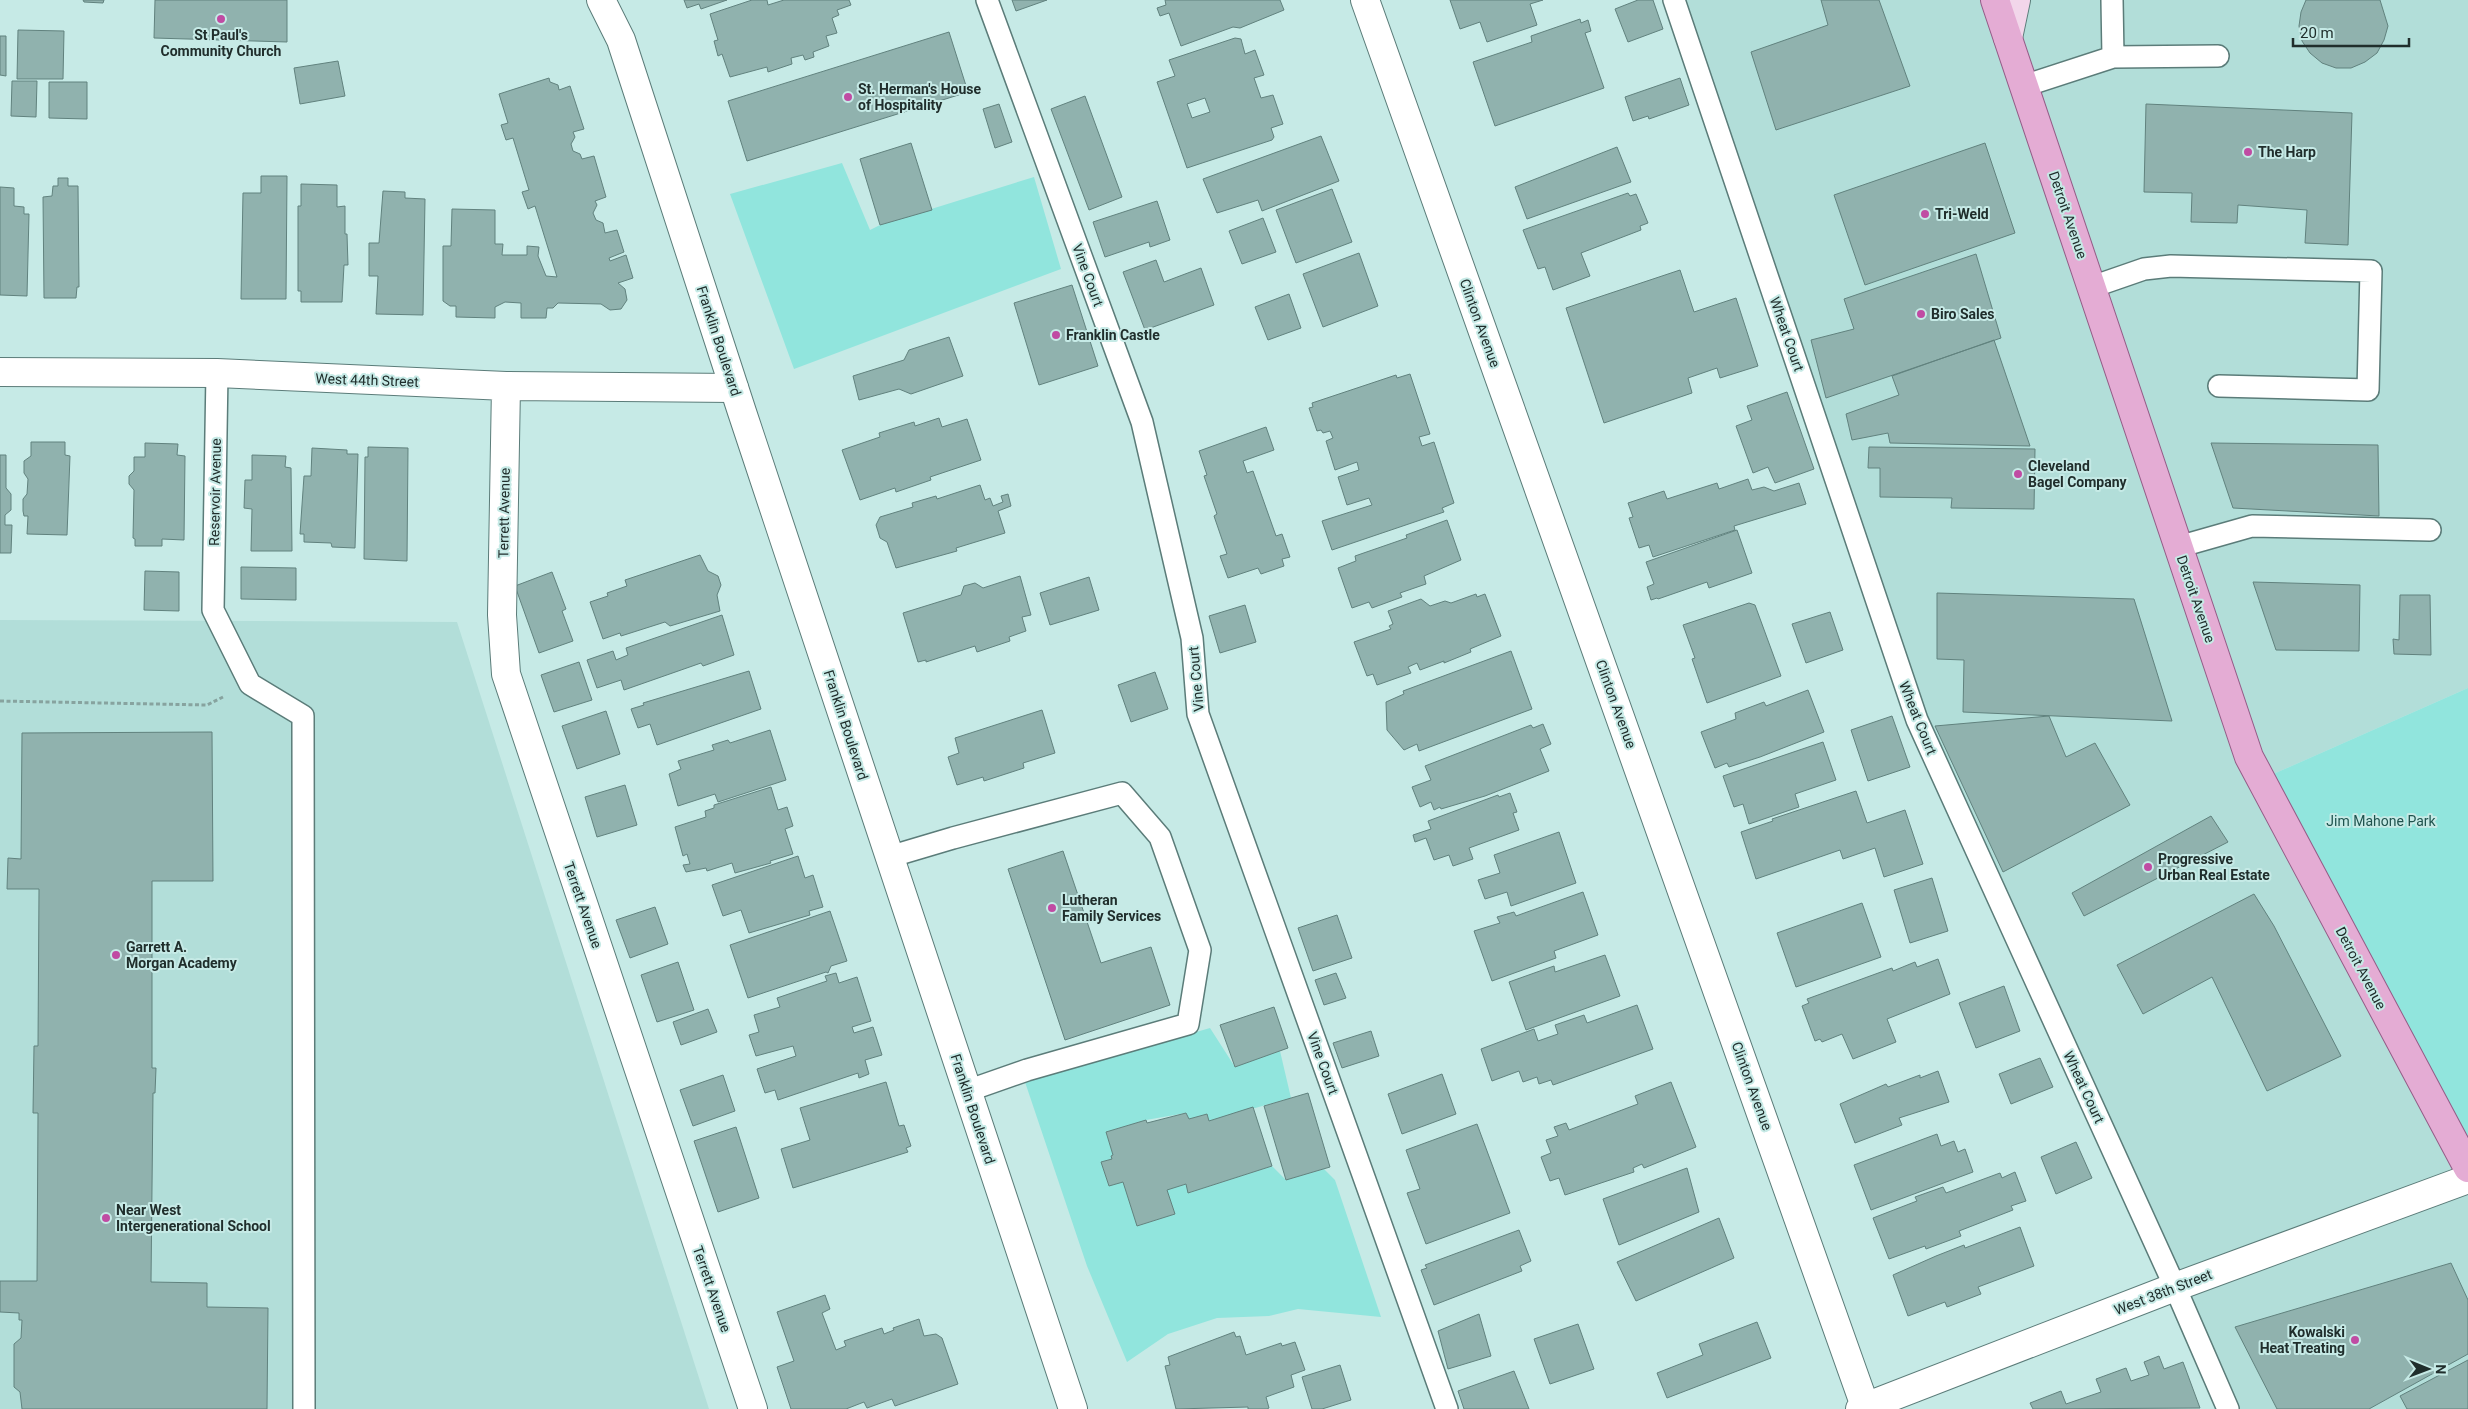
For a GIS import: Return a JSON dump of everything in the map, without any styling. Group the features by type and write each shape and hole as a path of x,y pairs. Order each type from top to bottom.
{"main road":[{"name":"Detroit Avenue","path":"1995,0 2248,757 2468,1168"},
{"path":"2008,38 2016,0"}],"street":[{"name":"Franklin Boulevard","path":"601,0 621,40 734,388 1073,1409"},
{"name":"Franklin Boulevard","path":"621,0 621,40"},
{"name":"Clinton Avenue","path":"1365,0 1864,1408"},
{"name":"West 44th Street","path":"0,372 217,373 506,386 734,388"},
{"name":"Terrett Avenue","path":"506,386 502,615 506,674 753,1409"},
{"name":"West 38th Street","path":"1864,1408 2176,1287 2468,1180"}],"lane":[{"name":"Vine Court","path":"987,0 1142,422 1192,638 1198,714 1447,1409"},
{"name":"Wheat Court","path":"1674,0 1917,720 2176,1287 2228,1409"},
{"path":"2112,0 2112,57"},
{"path":"2024,86 2112,57 2218,56"},
{"path":"2092,287 2144,269 2171,266 2371,271 2368,390 2219,386"},
{"name":"Reservoir Avenue","path":"217,373 213,610 250,684 303,716 304,1409"},
{"path":"2178,546 2252,526 2430,530"},
{"path":"889,857 1122,793 1160,837 1200,950 1188,1024 1027,1070 967,1091"}],"path":[{"path":"0,701 207,705"}],"shaded area":[{"path":"1674,0 2468,0 2468,688 2260,780 2468,1168 2468,1409 2228,1409 1917,720"},
{"path":"0,620 457,622 709,1409 0,1409"}],"green space":[{"path":"842,163 870,230 880,225 1034,177 1061,269 794,369 730,194"},
{"name":"Jim Mahone Park","path":"2468,688 2468,1168 2260,780"},
{"path":"1210,1028 1235,1067 1280,1051 1291,1098 1209,1121 1207,1114 1189,1119 1186,1113 1146,1120 1106,1132 1113,1155 1111,1156 1112,1159 1101,1162 1109,1186 1123,1182 1138,1226 1175,1214 1167,1190 1186,1184 1189,1193 1272,1166 1286,1180 1324,1169 1335,1180 1381,1317 1298,1309 1269,1316 1217,1318 1168,1334 1127,1362 1087,1266 1025,1082"}],"building":[{"path":"83,0 104,0 103,3 84,2"},
{"name":"St Paul's Community Church","path":"155,0 287,0 287,42 154,38"},
{"path":"684,0 727,0 701,9 699,4 687,8"},
{"path":"752,0 767,0 768,5 784,0 849,0 851,5 837,10 839,15 832,18 837,33 826,36 829,46 813,52 814,57 805,60 803,55 791,58 792,64 768,72 767,67 730,77 722,54 718,56 714,41 718,40 710,14"},
{"path":"1012,0 1047,0 1016,11"},
{"path":"1165,0 1280,0 1284,10 1240,28 1233,27 1181,46 1169,13 1160,16 1157,8 1166,5"},
{"path":"1450,0 1543,0 1530,4 1537,25 1487,42 1480,22 1460,29"},
{"path":"1638,0 1653,0 1663,29 1628,42 1615,9"},
{"path":"1821,0 1879,0 1910,86 1776,130 1751,52 1828,25"},
{"path":"2306,0 2380,0 2388,26 2384,40 2377,53 2365,62 2351,68 2336,68 2322,63 2310,53 2302,41 2299,26 2301,12"},
{"path":"1580,19 1581,23 1588,20 1591,31 1585,33 1604,88 1495,126 1473,62 1532,42 1531,36"},
{"path":"18,30 64,31 63,79 17,79"},
{"name":"St. Herman's House of Hospitality","path":"949,32 968,92 747,161 728,101"},
{"path":"0,36 6,36 6,76 0,75"},
{"path":"1235,38 1241,39 1245,54 1255,50 1264,75 1254,78 1261,98 1273,95 1283,124 1271,128 1274,137 1272,140 1187,168 1157,82 1175,76 1169,60","holes":["1205,98 1210,112 1192,118 1187,104"]},
{"path":"338,61 345,96 300,104 294,68"},
{"path":"549,78 550,82 558,85 559,90 570,86 584,129 573,132 575,137 571,144 573,151 580,154 582,159 594,156 606,197 595,201 597,205 593,213 596,220 603,223 605,233 617,230 624,252 609,258 610,261 626,255 633,278 618,283 625,289 627,300 621,309 610,310 601,304 558,303 553,308 547,308 546,318 521,318 521,303 505,302 495,307 495,318 456,317 456,306 450,306 443,301 443,246 451,246 452,209 495,210 495,244 503,244 502,255 527,255 527,246 539,247 538,256 546,276 557,277 535,206 528,209 522,192 529,190 513,138 506,140 501,125 508,123 499,94"},
{"path":"1680,78 1689,105 1649,119 1648,116 1633,121 1625,97"},
{"path":"12,81 37,81 36,117 11,116"},
{"path":"49,82 87,82 87,119 49,118"},
{"path":"1085,96 1122,197 1089,210 1051,109"},
{"path":"999,104 1012,142 995,148 983,109"},
{"name":"The Harp","path":"2146,104 2352,113 2348,245 2305,243 2307,210 2238,205 2237,223 2191,222 2192,193 2144,192"},
{"path":"1321,136 1339,181 1262,211 1258,200 1217,213 1203,179"},
{"path":"911,143 932,210 880,225 860,159"},
{"name":"Tri-Weld","path":"1985,143 2015,233 1865,285 1834,195"},
{"path":"1617,147 1631,182 1527,219 1515,187"},
{"path":"261,176 287,176 286,299 241,299 243,193 261,193"},
{"path":"58,178 68,178 68,186 78,186 79,287 77,287 76,298 44,298 43,197 52,196 53,186 58,186"},
{"path":"301,184 337,185 337,207 345,206 348,265 344,265 342,302 301,302 301,291 298,291 298,206 301,206"},
{"path":"0,187 14,188 14,206 24,207 24,214 29,214 27,296 0,295"},
{"path":"1332,189 1352,242 1296,263 1276,210"},
{"path":"383,191 405,192 405,198 425,199 423,315 376,314 378,276 369,276 369,243 379,243"},
{"path":"1628,193 1630,196 1636,194 1648,223 1640,226 1641,230 1581,253 1590,276 1553,290 1545,267 1538,269 1523,230"},
{"path":"1157,201 1170,240 1150,247 1149,242 1105,257 1093,222"},
{"path":"1263,218 1276,252 1242,264 1229,231"},
{"path":"1359,253 1378,306 1323,327 1303,274"},
{"name":"Biro Sales","path":"1976,254 2001,338 1826,398 1811,340 1854,329 1844,299"},
{"path":"1156,260 1164,282 1201,268 1214,305 1145,330 1123,272"},
{"path":"1680,270 1694,312 1736,298 1758,366 1720,378 1717,368 1688,378 1692,393 1604,423 1566,308"},
{"path":"1072,285 1098,366 1039,385 1014,303"},
{"path":"1289,294 1301,328 1268,340 1255,307"},
{"path":"949,337 963,376 911,394 899,389 859,400 853,376 904,360 909,350"},
{"name":"Biro Sales","path":"1994,340 2030,446 1890,443 1888,433 1852,440 1846,414 1899,395 1892,376"},
{"path":"1410,374 1430,434 1419,437 1422,446 1434,442 1454,503 1442,508 1444,512 1332,550 1322,521 1372,505 1369,498 1347,505 1338,477 1359,470 1357,462 1335,470 1326,441 1333,438 1330,431 1323,433 1321,430 1317,431 1309,408 1313,407 1312,403 1396,375 1397,378"},
{"path":"1787,392 1814,469 1775,483 1768,467 1753,473 1736,426 1752,420 1747,406"},
{"path":"939,418 942,427 967,419 981,460 930,477 931,480 896,492 895,488 860,500 842,450 880,437 879,433 914,422 915,426"},
{"path":"1266,427 1274,450 1243,461 1247,473 1253,471 1276,536 1282,534 1290,557 1282,559 1284,566 1261,574 1258,568 1228,578 1220,556 1227,554 1214,516 1217,514 1204,476 1207,475 1199,451"},
{"path":"31,442 65,442 65,455 70,456 67,535 27,534 28,516 24,516 23,499 27,494 28,479 24,473 24,461 31,456"},
{"path":"145,443 178,444 177,455 185,456 184,540 162,539 162,546 135,546 135,539 133,538 134,490 129,484 129,476 134,471 134,457 145,457"},
{"path":"2211,443 2378,445 2379,516 2233,508"},
{"path":"368,447 408,448 407,561 364,559 365,457 368,457"},
{"path":"1869,447 2035,449 2034,509 1951,508 1952,498 1880,497 1880,468 1868,468"},
{"path":"312,448 347,450 347,454 358,454 355,548 332,547 331,543 304,542 304,534 300,534 304,476 311,476"},
{"path":"0,455 6,455 6,488 11,494 11,510 5,515 5,525 12,525 11,553 0,553"},
{"path":"252,455 286,456 285,467 291,468 292,551 251,551 252,509 244,508 245,480 252,480"},
{"path":"1748,479 1752,490 1764,487 1774,491 1799,483 1806,504 1734,526 1735,530 1653,557 1649,545 1639,548 1629,518 1633,517 1628,503 1664,491 1667,499 1717,483 1719,489"},
{"path":"980,485 985,500 990,498 993,506 1003,502 1001,496 1008,494 1011,506 998,511 1005,533 956,548 957,551 896,568 887,542 880,538 876,525 880,517 913,507 912,503 936,496 937,499"},
{"path":"1447,520 1461,560 1424,576 1426,584 1400,593 1402,597 1372,608 1369,602 1352,608 1338,568 1356,561 1355,556 1407,538 1406,535"},
{"path":"1737,530 1752,573 1709,588 1707,582 1651,600 1647,587 1654,584 1646,562"},
{"path":"700,555 708,571 718,576 721,585 717,595 720,611 670,626 665,622 621,636 620,633 603,639 590,602 608,596 607,593 627,586 625,580"},
{"path":"241,567 296,568 296,600 241,599"},
{"path":"145,571 179,572 179,611 144,610"},
{"path":"552,572 566,609 562,611 573,641 539,653 515,586"},
{"path":"1020,576 1031,615 1022,617 1026,631 1009,637 1010,641 977,652 975,646 926,662 926,660 918,662 903,613 961,595 964,586 975,583 983,588"},
{"path":"1089,577 1099,610 1050,625 1040,593"},
{"path":"2253,582 2360,585 2359,651 2276,650"},
{"path":"1937,593 2134,599 2172,721 1963,712 1964,660 1937,659"},
{"path":"1476,594 1477,597 1485,594 1501,636 1470,649 1471,652 1444,663 1444,661 1420,670 1417,663 1408,667 1411,673 1377,685 1373,674 1367,676 1354,642 1391,629 1389,626 1393,624 1388,611 1421,599 1430,606 1445,601 1451,603"},
{"path":"2400,595 2430,595 2431,655 2394,654 2393,639 2399,640"},
{"path":"1749,603 1755,605 1781,676 1707,703 1692,659 1695,658 1683,625"},
{"path":"1245,605 1256,642 1220,653 1209,616"},
{"path":"1830,612 1843,650 1806,663 1792,624"},
{"path":"722,615 734,655 703,666 701,663 624,690 621,680 597,688 587,660 613,651 616,660 628,655 626,648"},
{"path":"1511,651 1532,709 1419,751 1417,744 1404,750 1387,730 1386,702 1404,694 1403,691"},
{"path":"579,662 592,700 554,712 541,675"},
{"path":"749,671 761,709 657,745 650,724 638,728 631,709 644,705 643,703"},
{"path":"1155,672 1168,709 1131,722 1118,685"},
{"path":"1808,690 1824,732 1760,757 1729,767 1727,763 1715,768 1701,732 1736,719 1735,713 1764,702 1766,706"},
{"path":"1042,710 1055,753 1023,763 1024,768 984,781 983,777 957,785 948,757 959,753 955,738"},
{"path":"606,711 620,754 577,769 562,726"},
{"path":"1892,716 1910,767 1868,781 1851,730"},
{"path":"2049,716 2066,757 2095,743 2130,805 2003,872 1935,726"},
{"path":"1543,724 1551,744 1540,749 1549,771 1485,796 1441,809 1440,807 1434,810 1431,802 1420,807 1412,787 1431,780 1425,766 1531,725 1533,728"},
{"path":"770,730 786,780 718,802 715,794 678,806 669,774 681,769 678,761 714,750 712,745 728,740 730,743"},
{"path":"212,732 213,881 152,881 152,1068 156,1068 155,1093 153,1093 151,1282 207,1283 207,1307 268,1308 267,1409 22,1409 20,1392 14,1387 14,1344 21,1338 22,1320 19,1320 19,1313 0,1312 0,1281 37,1281 38,1113 33,1113 34,1046 38,1046 39,889 7,889 8,858 21,859 22,733"},
{"path":"1823,742 1836,780 1795,794 1799,807 1749,824 1743,804 1734,807 1723,776"},
{"path":"625,785 637,825 597,837 585,797"},
{"path":"771,787 778,810 787,807 793,826 785,829 793,854 770,861 771,863 735,873 732,863 707,871 706,868 686,872 683,865 690,864 687,854 683,856 675,827 706,817 705,811 714,808 714,805"},
{"path":"1856,791 1867,823 1905,810 1923,864 1884,877 1875,848 1843,859 1840,850 1756,879 1741,832 1773,821 1772,819"},
{"path":"1510,793 1517,812 1513,813 1519,830 1469,848 1473,859 1453,866 1449,855 1434,860 1426,838 1415,842 1413,835 1431,829 1428,821 1498,795 1499,797"},
{"name":"Progressive Urban Real Estate","path":"2211,816 2228,842 2084,916 2072,893"},
{"path":"1559,832 1576,883 1511,906 1507,892 1485,899 1478,880 1500,873 1494,855"},
{"name":"Lutheran Family Services","path":"1063,851 1101,963 1151,947 1170,1005 1065,1040 1008,869"},
{"path":"798,856 805,878 813,875 823,907 809,911 810,915 749,933 741,910 723,916 712,885"},
{"path":"1932,878 1948,931 1910,943 1894,890"},
{"path":"1583,892 1598,935 1554,951 1556,958 1492,981 1474,931 1500,923 1497,917 1514,912 1516,916"},
{"path":"2254,894 2274,926 2341,1056 2267,1091 2212,977 2143,1014 2117,965"},
{"path":"1862,903 1881,957 1796,987 1777,933"},
{"path":"655,907 668,944 630,958 616,920"},
{"path":"830,911 847,961 831,966 828,973 826,972 748,998 730,945"},
{"path":"1337,915 1352,958 1313,971 1298,928"},
{"path":"1605,955 1620,996 1526,1030 1509,982 1554,966 1555,972"},
{"path":"1938,959 1950,994 1887,1019 1896,1042 1853,1059 1842,1034 1822,1042 1820,1039 1815,1041 1802,1006 1809,1003 1807,999 1892,968 1893,971 1915,962 1917,967"},
{"path":"678,962 694,1010 657,1022 641,975"},
{"path":"836,973 839,983 857,977 871,1021 852,1027 854,1033 873,1027 882,1055 865,1060 869,1074 859,1078 858,1073 778,1100 775,1090 765,1093 757,1069 796,1056 793,1046 756,1056 749,1035 759,1032 754,1015 780,1007 777,998 827,981 825,976"},
{"path":"1336,973 1346,998 1324,1005 1315,980"},
{"path":"2004,986 2020,1031 1976,1048 1959,1003"},
{"path":"1637,1005 1653,1049 1553,1085 1551,1080 1539,1084 1537,1077 1523,1082 1519,1071 1492,1081 1481,1049 1534,1029 1538,1041 1558,1034 1555,1025 1584,1015 1587,1023"},
{"path":"1274,1007 1288,1048 1235,1067 1220,1025"},
{"path":"708,1009 717,1032 681,1045 673,1022"},
{"path":"1371,1031 1379,1056 1342,1068 1333,1043"},
{"path":"2040,1058 2053,1087 2011,1104 1999,1074"},
{"path":"1938,1071 1949,1102 1899,1118 1902,1125 1855,1143 1840,1104 1886,1084 1888,1087 1920,1075 1920,1078"},
{"path":"1442,1074 1456,1114 1402,1134 1388,1094"},
{"path":"723,1075 735,1111 693,1126 680,1090"},
{"path":"886,1082 899,1126 904,1125 911,1146 906,1148 908,1152 793,1188 781,1149 810,1140 800,1108"},
{"path":"1671,1082 1696,1147 1644,1168 1642,1164 1633,1168 1634,1172 1565,1195 1559,1178 1550,1181 1541,1157 1551,1153 1546,1140 1558,1136 1554,1127 1566,1123 1569,1130 1638,1104 1635,1096"},
{"path":"1308,1093 1330,1167 1286,1180 1264,1106"},
{"path":"1253,1107 1272,1166 1188,1193 1186,1184 1167,1190 1175,1214 1137,1226 1123,1182 1109,1186 1101,1162 1112,1159 1111,1156 1113,1155 1106,1132 1146,1120 1147,1123 1186,1113 1189,1119 1207,1114 1209,1121"},
{"path":"1477,1124 1510,1213 1426,1244 1407,1193 1420,1189 1406,1150"},
{"path":"736,1127 759,1198 718,1212 694,1141"},
{"path":"1937,1134 1941,1146 1954,1141 1958,1152 1965,1149 1973,1172 1871,1210 1854,1165"},
{"path":"2076,1142 2092,1178 2056,1194 2041,1157"},
{"path":"1687,1168 1699,1212 1619,1245 1603,1199"},
{"path":"2015,1172 2026,1201 2011,1206 2013,1210 1959,1231 1961,1236 1926,1249 1925,1246 1889,1259 1873,1218 1917,1201 1915,1197 1943,1187 1946,1193 2000,1173 2002,1178"},
{"path":"1719,1218 1734,1258 1636,1301 1617,1262"},
{"path":"2020,1227 2034,1266 1978,1287 1981,1294 1947,1307 1945,1302 1908,1316 1893,1275 1964,1245 1965,1248"},
{"path":"1519,1230 1531,1261 1520,1266 1522,1271 1434,1305 1421,1270 1427,1268 1425,1265"},
{"name":"Kowalski Heat Treating","path":"2451,1263 2468,1300 2468,1354 2369,1409 2277,1409 2235,1327"},
{"path":"825,1295 830,1309 822,1313 836,1350 846,1346 844,1341 882,1328 884,1334 894,1330 893,1328 919,1319 924,1336 936,1334 942,1338 958,1384 895,1406 892,1399 867,1408 864,1402 846,1409 791,1409 777,1367 794,1361 777,1312"},
{"path":"1479,1314 1491,1356 1448,1369 1438,1331"},
{"path":"1757,1322 1771,1358 1667,1398 1657,1373 1703,1355 1699,1344"},
{"path":"1578,1324 1594,1369 1550,1384 1534,1339"},
{"path":"1234,1332 1236,1337 1240,1336 1246,1355 1281,1343 1282,1346 1295,1342 1305,1370 1291,1375 1294,1387 1266,1397 1269,1408 1267,1409 1248,1409 1248,1407 1176,1409 1165,1366 1170,1365 1168,1357"},
{"path":"2159,1356 2164,1369 2183,1362 2200,1408 2033,1409 2030,1403 2061,1391 2066,1404 2101,1392 2096,1379 2126,1368 2131,1381 2149,1375 2144,1362"},
{"path":"2468,1360 2468,1409 2407,1409 2400,1396"},
{"path":"1340,1365 1351,1400 1322,1409 1312,1409 1302,1377"},
{"path":"1514,1371 1529,1409 1464,1409 1458,1391"}],"place":[{"name":"St Paul's Community Church","path":"221,19"},
{"name":"St. Herman's House of Hospitality","path":"848,97"},
{"name":"The Harp","path":"2248,152"},
{"name":"Tri-Weld","path":"1925,214"},
{"name":"Biro Sales","path":"1921,314"},
{"name":"Franklin Castle","path":"1056,335"},
{"name":"Cleveland Bagel Company","path":"2018,474"},
{"name":"Progressive Urban Real Estate","path":"2148,867"},
{"name":"Lutheran Family Services","path":"1052,908"},
{"name":"Garrett A. Morgan Academy","path":"116,955"},
{"name":"Near West Intergenerational School","path":"106,1218"},
{"name":"Kowalski Heat Treating","path":"2355,1340"}]}
